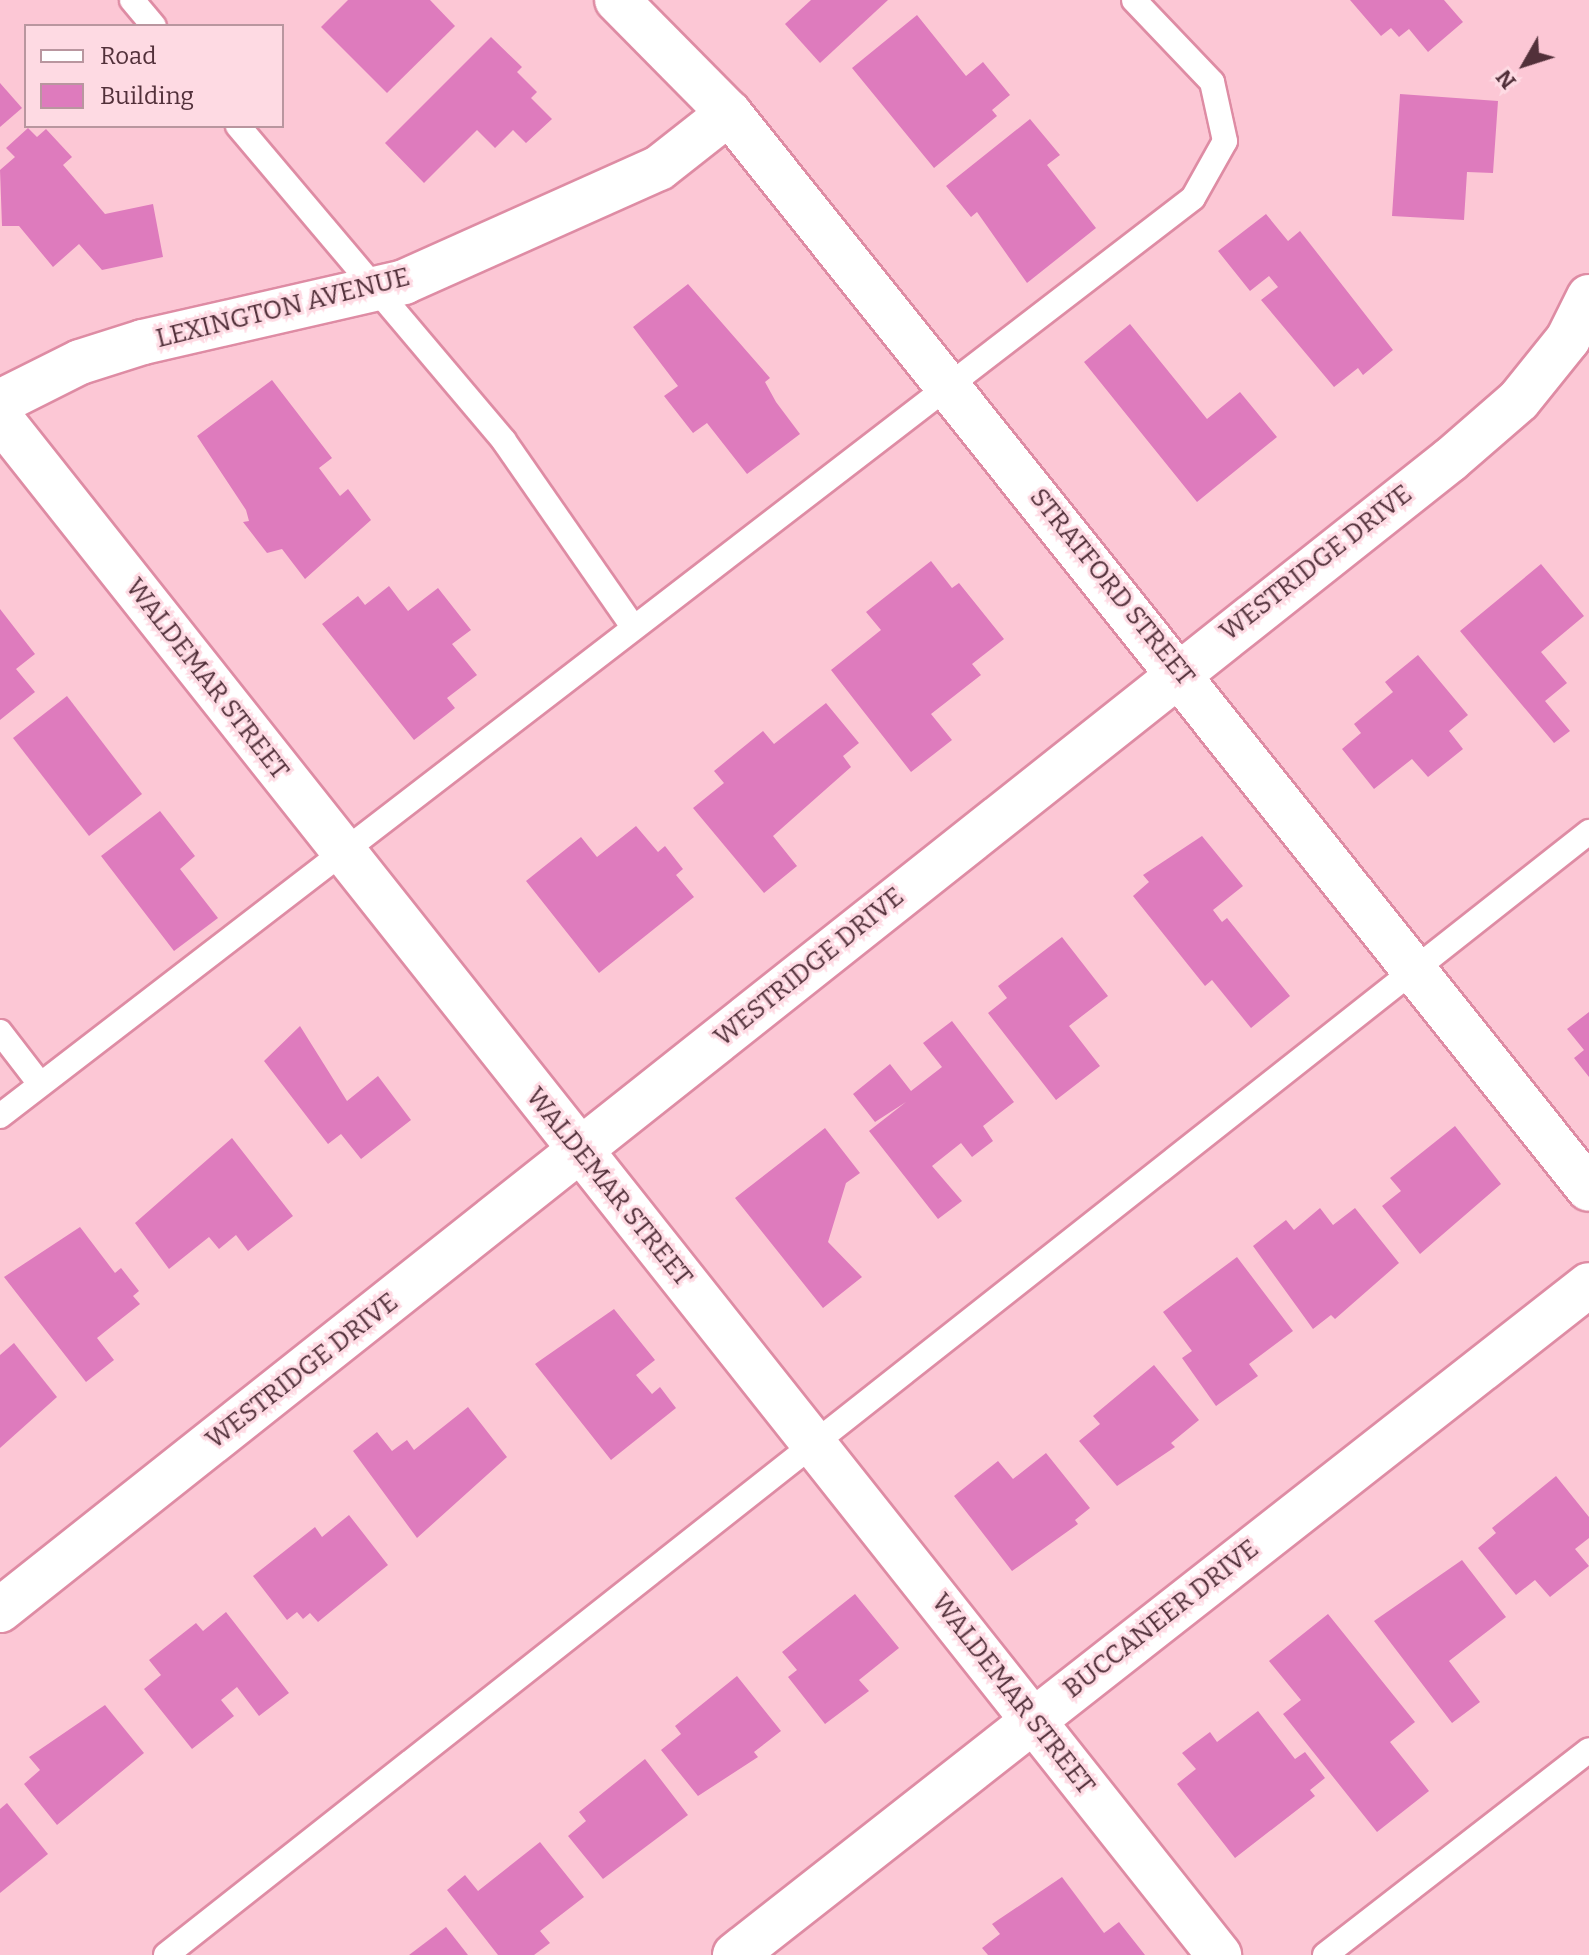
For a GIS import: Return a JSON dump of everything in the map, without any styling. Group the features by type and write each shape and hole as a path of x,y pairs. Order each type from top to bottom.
{"street":[{"name":"STRATFORD STREET","path":"617,0 729,113 1180,670 1589,1189"},
{"name":"LEXINGTON AVENUE","path":"0,402 80,362 143,342 375,289 566,214 646,175 729,113"},
{"name":"WESTRIDGE DRIVE","path":"0,1610 1519,400 1568,339 1589,297"},
{"name":"WALDEMAR STREET","path":"0,418 1219,1955"},
{"name":"BUCCANEER DRIVE","path":"735,1955 1033,1718 1589,1285"}],"lane":[{"path":"132,0 152,24"},
{"path":"0,1116 632,625 1193,198 1225,141 1212,82 1134,0"},
{"path":"240,128 504,441 632,625"},
{"path":"166,1955 815,1446 1589,832"},
{"path":"0,1032 40,1084"},
{"path":"1325,1955 1589,1750"}],"building":[{"path":"348,0 430,0 455,26 387,93 321,27"},
{"path":"811,0 888,0 820,63 785,24"},
{"path":"1350,0 1444,0 1463,22 1428,52 1409,29 1399,37 1391,28 1381,36"},
{"path":"917,15 966,76 983,62 1010,95 992,110 997,116 934,168 852,68"},
{"path":"491,37 522,67 517,72 537,92 531,98 552,119 526,143 513,130 495,148 477,130 424,183 385,143"},
{"path":"0,83 22,108 0,127"},
{"path":"1400,94 1498,101 1493,173 1467,172 1464,220 1392,216"},
{"path":"1030,119 1060,155 1047,165 1096,228 1027,283 977,212 971,217 946,186"},
{"path":"28,128 37,137 46,129 72,157 63,165 105,214 153,204 163,257 102,270 79,244 53,267 19,226 2,226 0,170 15,157 6,148"},
{"path":"1266,214 1288,241 1300,231 1393,350 1363,375 1358,368 1334,387 1261,300 1278,287 1269,276 1250,291 1218,251"},
{"path":"688,284 770,378 765,382 800,434 747,474 707,423 693,433 664,396 678,386 633,327"},
{"path":"1130,324 1207,419 1240,392 1277,437 1197,502 1084,362"},
{"path":"272,380 332,458 319,468 340,496 348,489 371,520 305,579 282,549 267,553 243,522 249,521 246,510 197,436"},
{"path":"931,561 952,588 959,583 1004,639 972,664 981,675 931,714 952,740 911,772 831,670 881,630 866,612"},
{"path":"1541,564 1584,616 1541,652 1567,683 1545,701 1570,731 1554,743 1460,631"},
{"path":"389,586 408,611 438,588 471,630 452,644 477,675 447,698 455,708 414,740 322,624 358,596 365,605"},
{"path":"0,609 35,654 16,669 35,692 0,720"},
{"path":"1418,655 1468,715 1449,731 1463,749 1428,777 1412,759 1374,789 1342,749 1361,733 1354,724 1393,692 1385,682"},
{"path":"67,696 142,794 89,836 13,738"},
{"path":"826,703 859,743 843,756 851,767 773,836 797,866 764,893 693,808 724,783 714,771 763,731 774,744"},
{"path":"160,811 195,856 180,869 218,918 174,951 101,856"},
{"path":"636,826 658,852 665,846 683,869 676,875 694,897 599,973 526,881 581,837 597,857"},
{"path":"1202,836 1243,886 1213,910 1222,922 1227,918 1290,996 1251,1028 1212,980 1205,986 1133,896 1149,882 1143,875"},
{"path":"1062,937 1108,996 1069,1026 1100,1066 1056,1100 988,1013 1007,998 998,986"},
{"path":"1589,1012 1589,1077 1574,1058 1584,1050 1567,1029"},
{"path":"952,1021 1014,1102 983,1126 993,1141 972,1157 961,1143 932,1166 962,1201 938,1219 869,1131 906,1102 875,1122 853,1094 890,1064 911,1091 942,1067 923,1043"},
{"path":"300,1026 347,1101 378,1076 411,1120 361,1159 341,1134 328,1144 264,1061"},
{"path":"1455,1126 1501,1184 1420,1254 1382,1206 1401,1191 1390,1178"},
{"path":"825,1128 860,1173 846,1183 828,1242 862,1277 823,1308 735,1198"},
{"path":"232,1138 293,1216 248,1251 236,1235 219,1249 209,1237 169,1269 135,1223"},
{"path":"1320,1208 1333,1225 1355,1208 1399,1263 1335,1319 1331,1315 1313,1329 1253,1246 1286,1220 1294,1230"},
{"path":"80,1227 115,1273 121,1268 139,1291 133,1296 140,1304 97,1338 114,1360 86,1382 4,1277"},
{"path":"1237,1257 1293,1331 1249,1364 1258,1376 1216,1406 1182,1358 1192,1351 1163,1312"},
{"path":"614,1309 655,1360 636,1375 652,1394 660,1387 676,1408 611,1460 535,1364"},
{"path":"14,1343 57,1397 0,1448 0,1355"},
{"path":"1154,1365 1199,1420 1171,1443 1175,1447 1117,1486 1079,1441 1100,1424 1093,1416"},
{"path":"468,1407 507,1457 417,1538 353,1451 377,1432 392,1451 407,1440 414,1450"},
{"path":"1046,1453 1090,1508 1075,1520 1078,1524 1012,1571 954,1496 998,1461 1013,1479"},
{"path":"1556,1476 1589,1517 1589,1538 1575,1549 1589,1566 1550,1597 1535,1580 1516,1595 1478,1548 1496,1533 1492,1528"},
{"path":"349,1515 388,1565 318,1622 310,1613 303,1619 297,1612 287,1620 253,1576 315,1527 322,1537"},
{"path":"1462,1560 1506,1617 1449,1661 1480,1702 1452,1723 1374,1621"},
{"path":"855,1594 899,1648 859,1680 869,1691 825,1724 788,1677 797,1670 782,1652"},
{"path":"226,1612 289,1693 259,1716 237,1687 221,1700 234,1716 192,1749 144,1689 161,1675 149,1660 196,1623 203,1631"},
{"path":"1328,1614 1415,1722 1390,1742 1429,1791 1377,1832 1283,1714 1301,1700 1269,1661"},
{"path":"737,1676 781,1731 754,1752 758,1757 698,1796 661,1750 681,1734 675,1726"},
{"path":"105,1705 144,1753 57,1825 24,1784 40,1770 29,1757"},
{"path":"1258,1711 1295,1759 1305,1752 1325,1778 1310,1790 1315,1796 1235,1858 1177,1784 1196,1769 1182,1753 1210,1732 1217,1742"},
{"path":"645,1759 688,1815 603,1879 568,1836 586,1821 579,1812"},
{"path":"7,1803 48,1854 0,1893 0,1809"},
{"path":"540,1842 584,1897 540,1931 550,1943 534,1955 498,1955 447,1890 465,1875 478,1891"},
{"path":"1062,1877 1104,1933 1119,1922 1145,1955 988,1955 982,1948 1000,1934 992,1924"},
{"path":"446,1927 468,1955 409,1955"}]}
